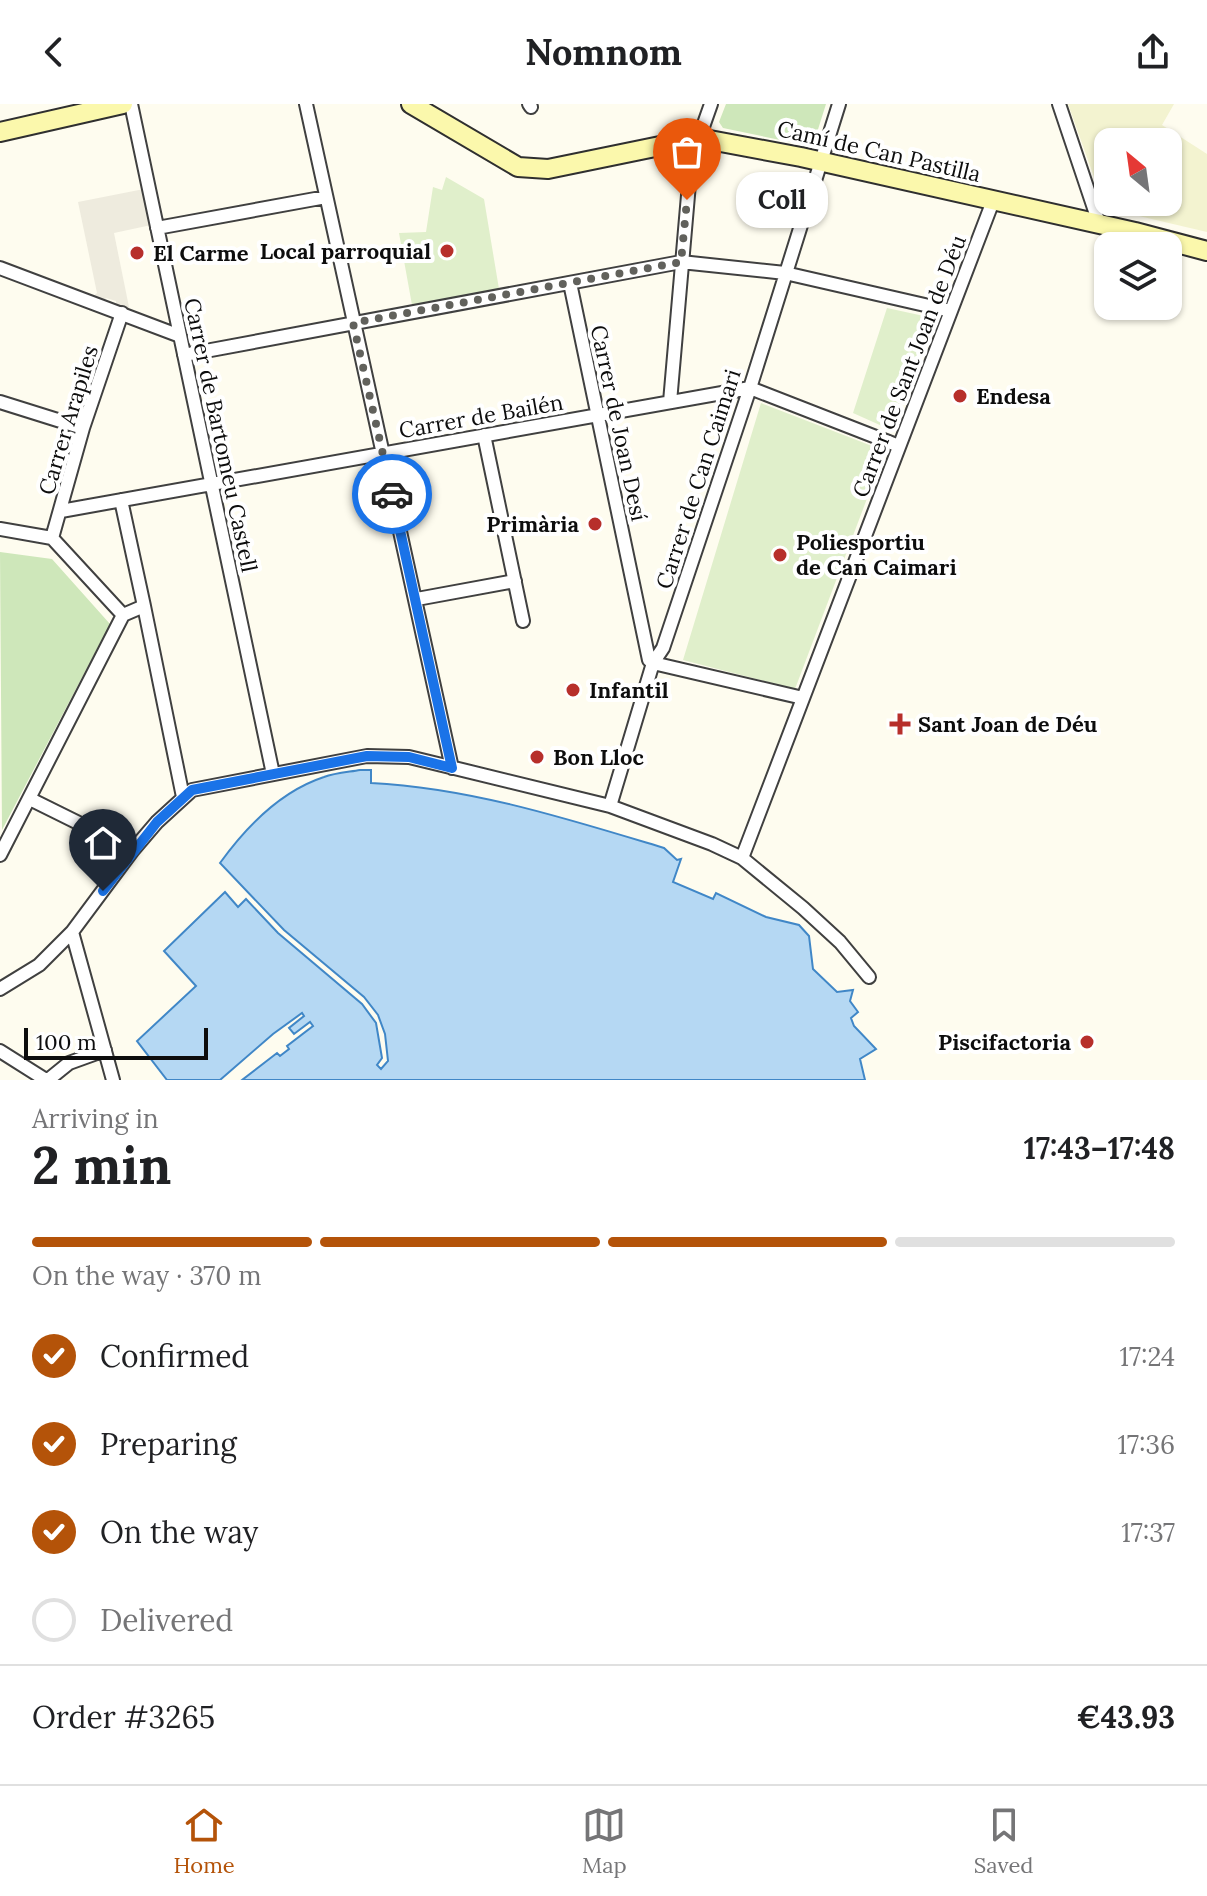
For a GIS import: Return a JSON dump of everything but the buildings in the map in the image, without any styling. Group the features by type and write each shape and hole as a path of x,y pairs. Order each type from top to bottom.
{"street":[{"path":"0,132 123,104"},
{"name":"Carrer de Bartomeu Castell","path":"131,104 273,774"},
{"path":"306,104 452,768"},
{"name":"Camí de Can Pastilla","path":"411,104 518,167 548,169 696,138 823,162 1207,251"},
{"path":"670,402 681,262 696,138 711,104"},
{"name":"Carrer de Can Caimari","path":"610,806 653,663 663,648 750,388 839,104"},
{"path":"1059,104 1100,226"},
{"path":"157,228 326,197"},
{"name":"Carrer de Sant Joan de Déu","path":"742,858 993,201"},
{"path":"184,355 681,262 785,273 951,311"},
{"path":"0,268 180,336"},
{"name":"Carrer de Joan Desí","path":"570,283 649,660 653,663"},
{"name":"Carrer Arapiles","path":"52,538 83,428 122,313"},
{"path":"750,388 899,446"},
{"name":"Carrer de Bailén","path":"61,511 750,388"},
{"path":"0,402 83,428"},
{"path":"484,435 523,621"},
{"path":"121,500 183,797"},
{"path":"0,529 52,538 123,615"},
{"path":"417,599 515,581"},
{"path":"0,855 123,615 144,606"},
{"path":"653,663 803,698"},
{"path":"0,989 39,965 72,932 133,850 192,790 367,756 409,757 610,806 712,844 742,858 803,908 840,942 869,977"},
{"path":"30,799 133,850"},
{"path":"72,932 113,1080"},
{"path":"0,1051 47,1080 69,1063 105,1050"}],"green space":[{"path":"726,104 826,104 814,142 809,146 723,128 719,122"},
{"path":"1068,104 1174,104 1162,125 1167,128 1094,128 1094,177"},
{"path":"1182,138 1207,154 1207,232 1139,216 1182,216"},
{"name":"Local parroquial","path":"446,177 484,199 499,289 412,305 399,233 426,232 433,187 442,190"},
{"path":"887,308 933,318 891,430 853,413"},
{"name":"Poliesportiu de Can Caimari","path":"761,403 885,451 795,689 683,660"},
{"path":"0,552 52,559 110,624 2,830"}],"shaded area":[{"path":"149,188 156,224 114,233 131,317 117,311 116,301 106,298 100,305 88,301 97,293 78,202"}],"water":[{"path":"371,770 371,783 482,798 664,848 677,860 681,859 673,882 713,899 716,893 766,917 799,925 809,936 813,969 837,992 853,990 850,1001 858,1012 851,1018 854,1026 876,1049 860,1059 865,1080 242,1080 277,1053 280,1056 289,1049 287,1046 313,1026 310,1022 294,1034 289,1028 304,1016 302,1013 220,1080 167,1080 137,1041 196,986 164,951 225,892 238,907 246,899 278,933 362,1004 376,1023 382,1058 377,1065 381,1069 388,1061 385,1034 378,1015 364,997 284,930 220,863 253,824 293,791 328,776"}],"way so far":[{"path":"392,494 353,323 681,262 687,200"}],"place":[{"name":"Coll","path":"687,200"},
{"name":"Local parroquial","path":"447,251"},
{"name":"El Carme","path":"137,253"},
{"name":"Endesa","path":"960,396"},
{"name":"Primària","path":"595,524"},
{"name":"Poliesportiu de Can Caimari","path":"780,555"},
{"name":"Infantil","path":"573,690"},
{"name":"Sant Joan de Déu","path":"900,724"},
{"name":"Bon Lloc","path":"537,757"},
{"name":"Piscifactoria","path":"1087,1042"}],"route":[{"path":"103,891 157,822 192,790 367,756 409,757 452,768 392,494"}]}
